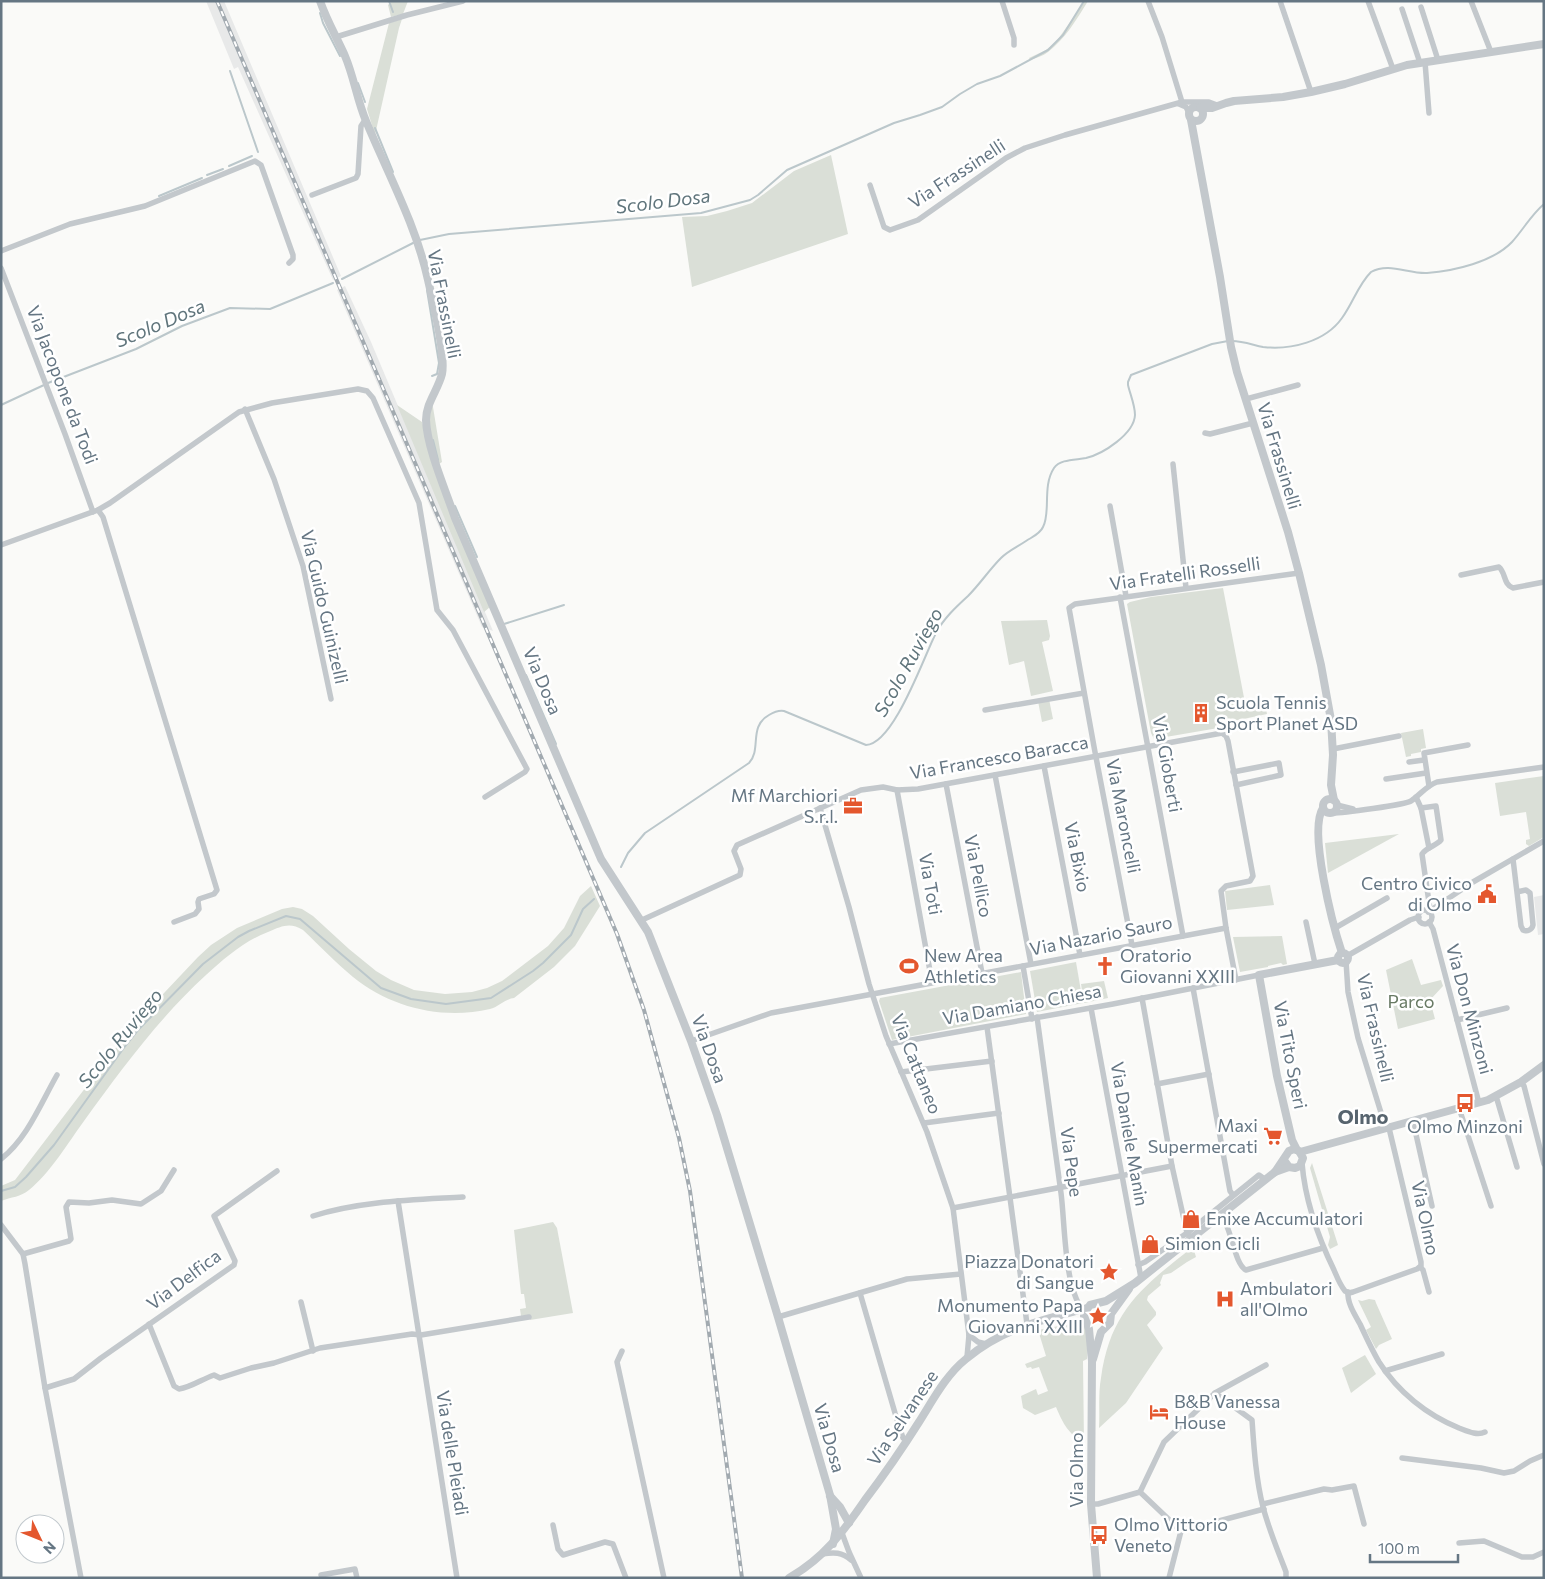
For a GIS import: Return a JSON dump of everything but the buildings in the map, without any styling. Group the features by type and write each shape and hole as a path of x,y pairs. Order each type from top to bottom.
{"street":[{"name":"Via Frassinelli","path":"320,1 351,71 366,120 384,159 418,244 431,293 442,364 441,375 426,416 428,433 442,483 455,518 506,635"},
{"path":"336,37 407,15 463,1"},
{"path":"1002,1 1014,38 1014,44"},
{"path":"1148,1 1162,37 1180,103"},
{"path":"1280,1 1311,92"},
{"path":"1368,1 1393,69"},
{"path":"1472,1 1490,52"},
{"path":"1421,7 1438,60"},
{"path":"1402,10 1423,62 1429,113"},
{"name":"Via Frassinelli","path":"870,185 884,227 890,230 918,220 1006,158 1025,148 1065,135 1180,103 1209,102 1215,107 1234,101 1282,97 1345,84 1423,62 1544,44"},
{"name":"Via Frassinelli","path":"1180,103 1187,103 1196,114 1195,135 1231,346 1299,573 1321,666 1331,720 1333,749 1330,806 1319,816 1320,852 1327,900 1342,955 1358,1038 1387,1128"},
{"path":"1196,114 1215,107"},
{"path":"312,195 356,178 358,174 361,126 366,120"},
{"path":"1,251 70,224 145,206 255,161 261,165 293,255 293,259 289,264"},
{"name":"Via Jacopone da Todi","path":"1,268 95,511 103,517 217,890 214,894 199,900 198,909 195,914 174,922"},
{"path":"1246,399 1298,385"},
{"path":"1,544 95,511 110,503 245,409 358,389 364,390 373,398 419,504 437,610 450,626 527,769 485,797"},
{"name":"Via Guido Guinizelli","path":"245,409 274,479 303,566 331,699"},
{"path":"1205,433 1210,434 1254,423"},
{"path":"1173,464 1186,588"},
{"name":"Via Gioberti","path":"1110,506 1123,597 1183,936"},
{"path":"1461,575 1499,567 1502,570 1506,583 1513,588 1544,582"},
{"name":"Via Fratelli Rosselli","path":"1075,604 1299,573"},
{"name":"Via Maroncelli","path":"1075,604 1070,606 1069,610 1132,945"},
{"name":"Via Dosa","path":"506,635 601,858 614,881 642,920 656,950 691,1041 717,1114 830,1496 836,1532 833,1544"},
{"path":"985,710 1084,693"},
{"path":"1149,746 1224,733 1228,740 1253,876 1250,881 1222,888 1221,894 1236,980"},
{"path":"1333,749 1399,736"},
{"path":"1430,786 1426,773 1424,752 1468,745"},
{"name":"Via Francesco Baracca","path":"642,920 740,875 741,869 734,850 737,845 861,790 883,787 897,790 918,789 1149,746"},
{"path":"1409,762 1424,760"},
{"path":"1234,772 1278,763 1281,775 1236,785"},
{"name":"Via Bixio","path":"1044,766 1080,955"},
{"path":"1330,806 1344,813 1358,809 1408,802 1437,782 1544,767"},
{"path":"1386,779 1426,773"},
{"path":"995,775 1031,964"},
{"name":"Via Pellico","path":"946,784 982,973"},
{"name":"Via Toti","path":"897,790 932,982"},
{"path":"1416,797 1421,808 1428,848"},
{"path":"1419,918 1426,924 1432,918 1429,910 1422,854 1442,840 1436,806 1421,808"},
{"name":"Via Cattaneo","path":"820,808 872,994 889,1044 924,1123 953,1208 969,1335 974,1352"},
{"name":"Via Damiano Chiesa","path":"889,1044 1091,1008 1315,964 1342,955 1410,920 1419,918 1421,911 1429,910 1544,841"},
{"path":"1513,859 1521,926 1523,930 1528,931 1534,926 1530,893 1526,890 1517,892"},
{"path":"1335,928 1388,898"},
{"path":"1306,922 1315,964"},
{"name":"Via Don Minzoni","path":"1429,922 1433,928 1479,1103"},
{"name":"Via Nazario Sauro","path":"691,1041 771,1013 1226,928"},
{"name":"Via Pepe","path":"1024,966 1034,1018 1060,1187 1070,1278 1074,1293 1084,1308"},
{"name":"Via Tito Speri","path":"1259,975 1277,1076 1292,1140 1301,1156"},
{"path":"1193,988 1230,1191 1233,1195"},
{"path":"1142,998 1172,1166 1189,1236"},
{"name":"Via Daniele Manin","path":"1091,1008 1138,1265 1138,1281"},
{"path":"1457,1020 1507,1008"},
{"path":"987,1027 1027,1324"},
{"path":"901,1072 992,1060"},
{"path":"1288,1162 1298,1167 1301,1156 1312,1150 1479,1103 1521,1082 1544,1065"},
{"path":"1157,1084 1209,1074"},
{"path":"1,1160 21,1140 56,1075"},
{"path":"1521,1082 1524,1086 1544,1164"},
{"path":"1496,1096 1517,1167"},
{"path":"1459,1108 1491,1206"},
{"path":"924,1123 999,1113"},
{"name":"Via Olmo","path":"1413,1121 1432,1206"},
{"name":"Via Olmo","path":"1348,1292 1353,1292 1420,1267 1421,1262 1387,1128"},
{"path":"1288,1162 1292,1140"},
{"path":"1288,1162 1292,1150 1301,1156 1304,1180 1323,1248 1342,1287 1348,1292 1348,1298 1353,1310 1385,1371 1410,1398 1433,1414 1470,1432 1479,1434 1485,1432"},
{"path":"1288,1162 1304,1180"},
{"name":"Via Olmo","path":"1138,1265 1221,1215 1288,1162"},
{"path":"953,1208 1172,1166"},
{"path":"23,1254 71,1239 66,1207 69,1202 89,1203 112,1200 141,1204 161,1191 174,1170"},
{"name":"Via Delfica","path":"45,1388 74,1379 149,1324 234,1266 235,1261 214,1216 277,1171"},
{"name":"Via Olmo","path":"1097,1578 1091,1504 1092,1361 1084,1308 1093,1303 1101,1303 1116,1296 1138,1281 1233,1195 1259,1175 1266,1180"},
{"path":"313,1216 334,1209 391,1201 463,1196"},
{"name":"Via delle Pleiadi","path":"398,1201 457,1578"},
{"path":"1221,1215 1228,1226 1240,1266 1246,1270 1323,1248"},
{"path":"1,1225 23,1254 45,1388 81,1578"},
{"path":"1420,1267 1424,1270 1429,1292"},
{"path":"778,1317 907,1279 961,1274"},
{"name":"Via Olmo","path":"1092,1361 1103,1329 1110,1323 1111,1314 1138,1281"},
{"path":"860,1293 895,1413 904,1438 907,1440"},
{"path":"301,1302 313,1350"},
{"path":"1101,1303 1108,1307 1111,1314"},
{"name":"Via Selvanese","path":"789,1578 822,1554 842,1533 949,1376 967,1358 1003,1334 1027,1324 1084,1308"},
{"path":"149,1324 174,1386 179,1389 199,1383 202,1379 214,1375 220,1378 313,1350 529,1317"},
{"name":"Via Selvanese","path":"1041,1321 1076,1317 1086,1324"},
{"path":"1086,1324 1095,1330 1103,1329"},
{"path":"969,1335 978,1342 986,1344"},
{"name":"Via Cattaneo","path":"967,1358 969,1335"},
{"path":"622,1351 617,1362 664,1578"},
{"path":"1385,1371 1442,1354"},
{"path":"1091,1504 1098,1504 1140,1492 1164,1442 1215,1393 1266,1366"},
{"path":"1215,1393 1252,1420 1256,1467 1263,1507 1286,1572 1286,1578"},
{"path":"1402,1458 1481,1468 1502,1473 1511,1472 1544,1455"},
{"path":"1181,1531 1324,1489 1332,1490 1354,1486 1364,1524"},
{"path":"1140,1492 1181,1531"},
{"path":"830,1496 840,1507 849,1523"},
{"path":"840,1507 860,1508"},
{"path":"832,1513 839,1519 849,1523"},
{"path":"553,1525 558,1549 563,1555 605,1542 612,1544 626,1578"},
{"path":"1169,1578 1181,1531"},
{"path":"842,1533 861,1578"},
{"path":"1459,1543 1484,1541 1522,1557 1533,1557 1544,1552"},
{"path":"822,1554 837,1552 853,1561"},
{"path":"321,1575 356,1569 357,1578"}],"shaded area":[{"path":"206,1 224,1 341,276 333,280 238,67 234,69"},
{"path":"345,286 371,342 493,631 482,627 337,290"},
{"path":"1544,895 1544,934 1538,935 1534,897"}],"green space":[{"path":"392,1 408,1 403,14 391,17 388,5"},
{"path":"1085,1 1088,1 1060,41 1046,53 1030,60 1029,58 1046,50 1056,42"},
{"path":"402,19 375,135 367,109 389,23"},
{"path":"831,155 848,234 692,287 682,217 707,216 752,203 794,171"},
{"path":"432,401 442,462 439,464 428,426"},
{"path":"397,405 422,422 434,459 490,607 484,612"},
{"path":"1223,588 1246,708 1265,705 1267,714 1229,722 1230,726 1154,739 1151,733 1127,604 1151,597"},
{"path":"1047,620 1050,636 1049,640 1042,642 1053,691 1031,696 1024,661 1009,665 1001,621"},
{"path":"1049,699 1053,719 1042,722 1038,701"},
{"path":"1423,729 1426,748 1421,749 1421,752 1406,757 1401,733"},
{"path":"1544,776 1544,837 1529,846 1526,844 1526,840 1530,839 1526,812 1500,816 1495,783"},
{"path":"1399,834 1328,873 1325,843"},
{"path":"1270,885 1274,905 1227,910 1225,891"},
{"path":"591,886 600,906 575,946 554,967 514,998 490,1009 472,1012 436,1012 418,1009 384,997 353,977 303,930 294,926 282,927 251,940 206,975 156,1027 37,1183 23,1194 1,1201 1,1186 15,1180 131,1028 198,957 211,945 237,928 282,909 293,907 302,909 313,916 376,971 391,980 414,990 445,994 472,992 502,981 548,946 564,928 580,896"},
{"path":"1282,936 1287,964 1283,965 1281,963 1240,972 1233,937"},
{"name":"Parco","path":"1412,959 1421,985 1441,980 1443,986 1430,1000 1435,1019 1398,1029 1386,970"},
{"path":"1076,962 1083,1003 1037,1012 1030,971"},
{"path":"1021,972 1026,1014 892,1040 879,1001 880,998"},
{"path":"1104,981 1108,998 1084,1003 1081,984"},
{"path":"1312,1163 1338,1245 1330,1249 1328,1245 1330,1237 1310,1168"},
{"path":"553,1222 557,1228 573,1313 530,1320 528,1315 521,1316 520,1309 526,1308 524,1294 521,1294 514,1230"},
{"path":"1193,1247 1196,1257 1171,1273 1163,1275 1161,1285 1148,1296 1147,1300 1156,1312 1156,1315 1147,1325 1163,1348 1126,1403 1099,1428 1100,1384 1105,1355 1121,1317 1144,1288"},
{"path":"1358,1300 1375,1300 1392,1339 1379,1345 1376,1349 1366,1330 1371,1327"},
{"path":"1080,1322 1087,1334 1088,1344 1087,1359 1083,1361 1084,1444 1067,1428 1056,1407 1035,1415 1023,1408 1021,1396 1036,1389 1038,1395 1048,1391 1039,1367 1027,1368 1025,1364 1046,1356 1038,1330"},
{"path":"1365,1355 1376,1374 1351,1393 1342,1368"}],"waterway":[{"path":"389,1 393,12"},
{"name":"Scolo Dosa","path":"420,240 449,234 701,213 750,200 787,170 894,123 942,107 977,84 1000,76 1048,50 1063,35 1084,1"},
{"path":"320,13 340,56"},
{"path":"230,71 258,152"},
{"path":"358,83 365,102"},
{"path":"375,128 393,172"},
{"path":"229,166 252,156"},
{"path":"207,175 223,169"},
{"path":"159,196 202,178"},
{"name":"Scolo Ruviego","path":"1232,341 1274,348 1307,343 1317,339 1335,326 1342,318 1371,272 1385,268 1420,273 1438,272 1461,268 1484,260 1504,249 1512,242 1544,204"},
{"name":"Scolo Dosa","path":"342,279 415,242"},
{"name":"Scolo Dosa","path":"48,383 136,349 182,326 230,308 270,309 333,283"},
{"path":"427,290 439,363 437,374 432,376"},
{"name":"Scolo Ruviego","path":"621,867 628,853 645,833 749,763 755,751 759,726 763,720 773,713 784,711 866,745 877,741 887,730 907,697 936,633 943,622 1001,558 1042,529 1046,514 1048,483 1054,468 1064,461 1093,456 1109,448 1124,436 1129,429 1135,415 1128,385 1131,375 1212,344 1228,341"},
{"name":"Scolo Dosa","path":"1,405 44,385"},
{"path":"433,440 438,460"},
{"path":"455,506 477,557"},
{"path":"504,624 564,605"},
{"path":"526,675 556,744"},
{"name":"Scolo Ruviego","path":"1,1191 15,1187 54,1145 139,1029 203,964 238,937 249,931 286,916 300,919 381,988 411,999 446,1004 491,998 533,971 571,935 583,909 594,899"}],"railway":[{"path":"217,1 617,934 644,1010 679,1138 690,1191 742,1578"}],"place":[{"name":"Scuola Tennis Sport Planet ASD","path":"1201,713"},
{"name":"Mf Marchiori S.r.l.","path":"853,806"},
{"name":"Centro Civico di Olmo","path":"1487,894"},
{"name":"New Area Athletics","path":"909,966"},
{"name":"Oratorio Giovanni XXIII","path":"1105,966"},
{"name":"Olmo Minzoni","path":"1465,1103"},
{"name":"Maxi Supermercati","path":"1273,1136"},
{"name":"Enixe Accumulatori","path":"1191,1219"},
{"name":"Simion Cicli","path":"1150,1244"},
{"name":"Piazza Donatori di Sangue","path":"1109,1272"},
{"name":"Ambulatori all'Olmo","path":"1225,1299"},
{"name":"Monumento Papa Giovanni XXIII","path":"1098,1316"},
{"name":"B&B Vanessa House","path":"1159,1412"},
{"name":"Olmo Vittorio Veneto","path":"1099,1535"}],"district":[{"name":"Olmo","path":"1363,1117"}]}
